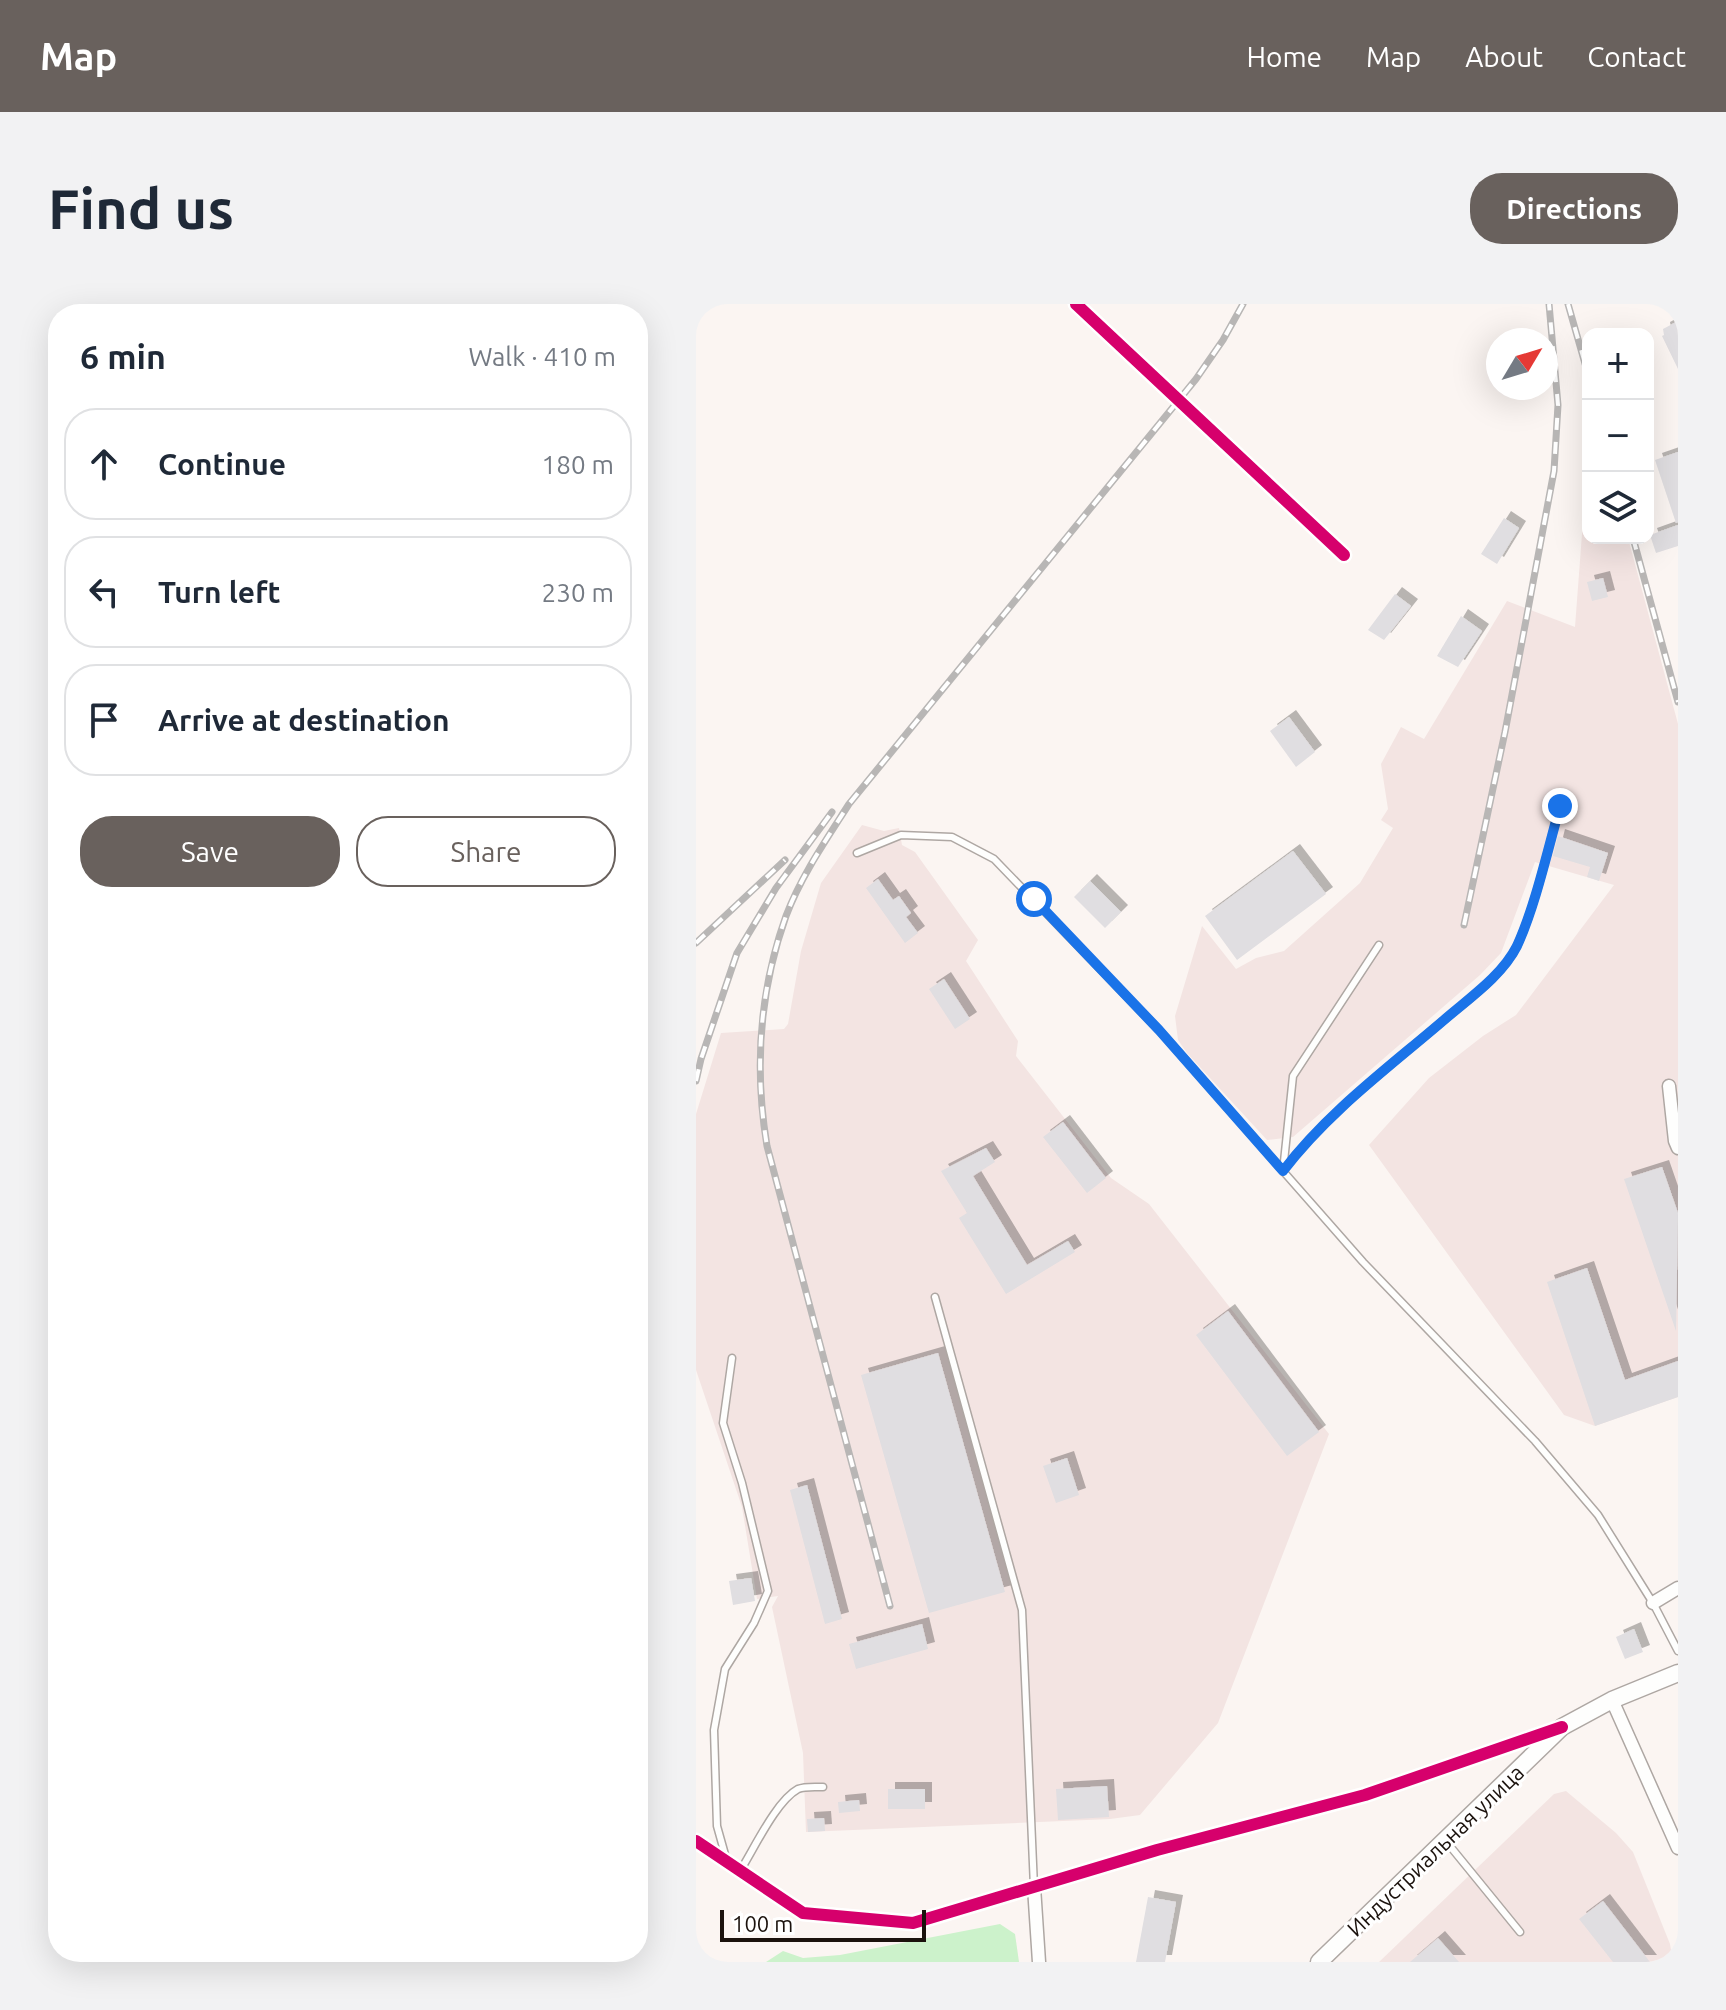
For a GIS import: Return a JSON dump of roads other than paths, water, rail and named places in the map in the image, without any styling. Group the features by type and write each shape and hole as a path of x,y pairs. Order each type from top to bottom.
{"main road":[{"name":"Индустриальная улица","path":"1319,1962 1562,1727 1612,1700 1678,1673"}],"street":[{"path":"1076,304 1344,555"},
{"path":"1669,1086 1678,1148"},
{"path":"1653,1603 1678,1588"},
{"path":"1612,1700 1678,1848"},
{"path":"696,1841 803,1913 913,1923 1157,1850 1365,1795 1562,1727"},
{"path":"1034,1887 1039,1962"}],"lane":[{"path":"1283,1171 1328,1119 1478,991 1507,961 1516,947 1527,917 1560,806"},
{"path":"857,853 901,835 940,836 952,837 994,859 1159,1030 1363,1262 1535,1441 1589,1505 1653,1603 1678,1651"},
{"path":"1283,1171 1293,1076 1379,945"},
{"path":"935,1297 1022,1610 1034,1887"},
{"path":"727,1862 717,1826 714,1730 725,1669 754,1623 768,1591 742,1483 723,1423 732,1358"},
{"path":"740,1871 780,1807 800,1788 823,1787"},
{"path":"1445,1840 1520,1932"}],"railway":[{"path":"890,1606 767,1146 760,1059 765,1002 777,945 799,887 849,804 1196,379 1243,304"},
{"path":"1464,925 1505,732 1554,471 1558,405 1549,304"},
{"path":"1568,304 1582,353"},
{"path":"1635,544 1678,702"},
{"path":"696,1081 737,953 776,888 832,812"},
{"path":"696,943 785,860"}]}
